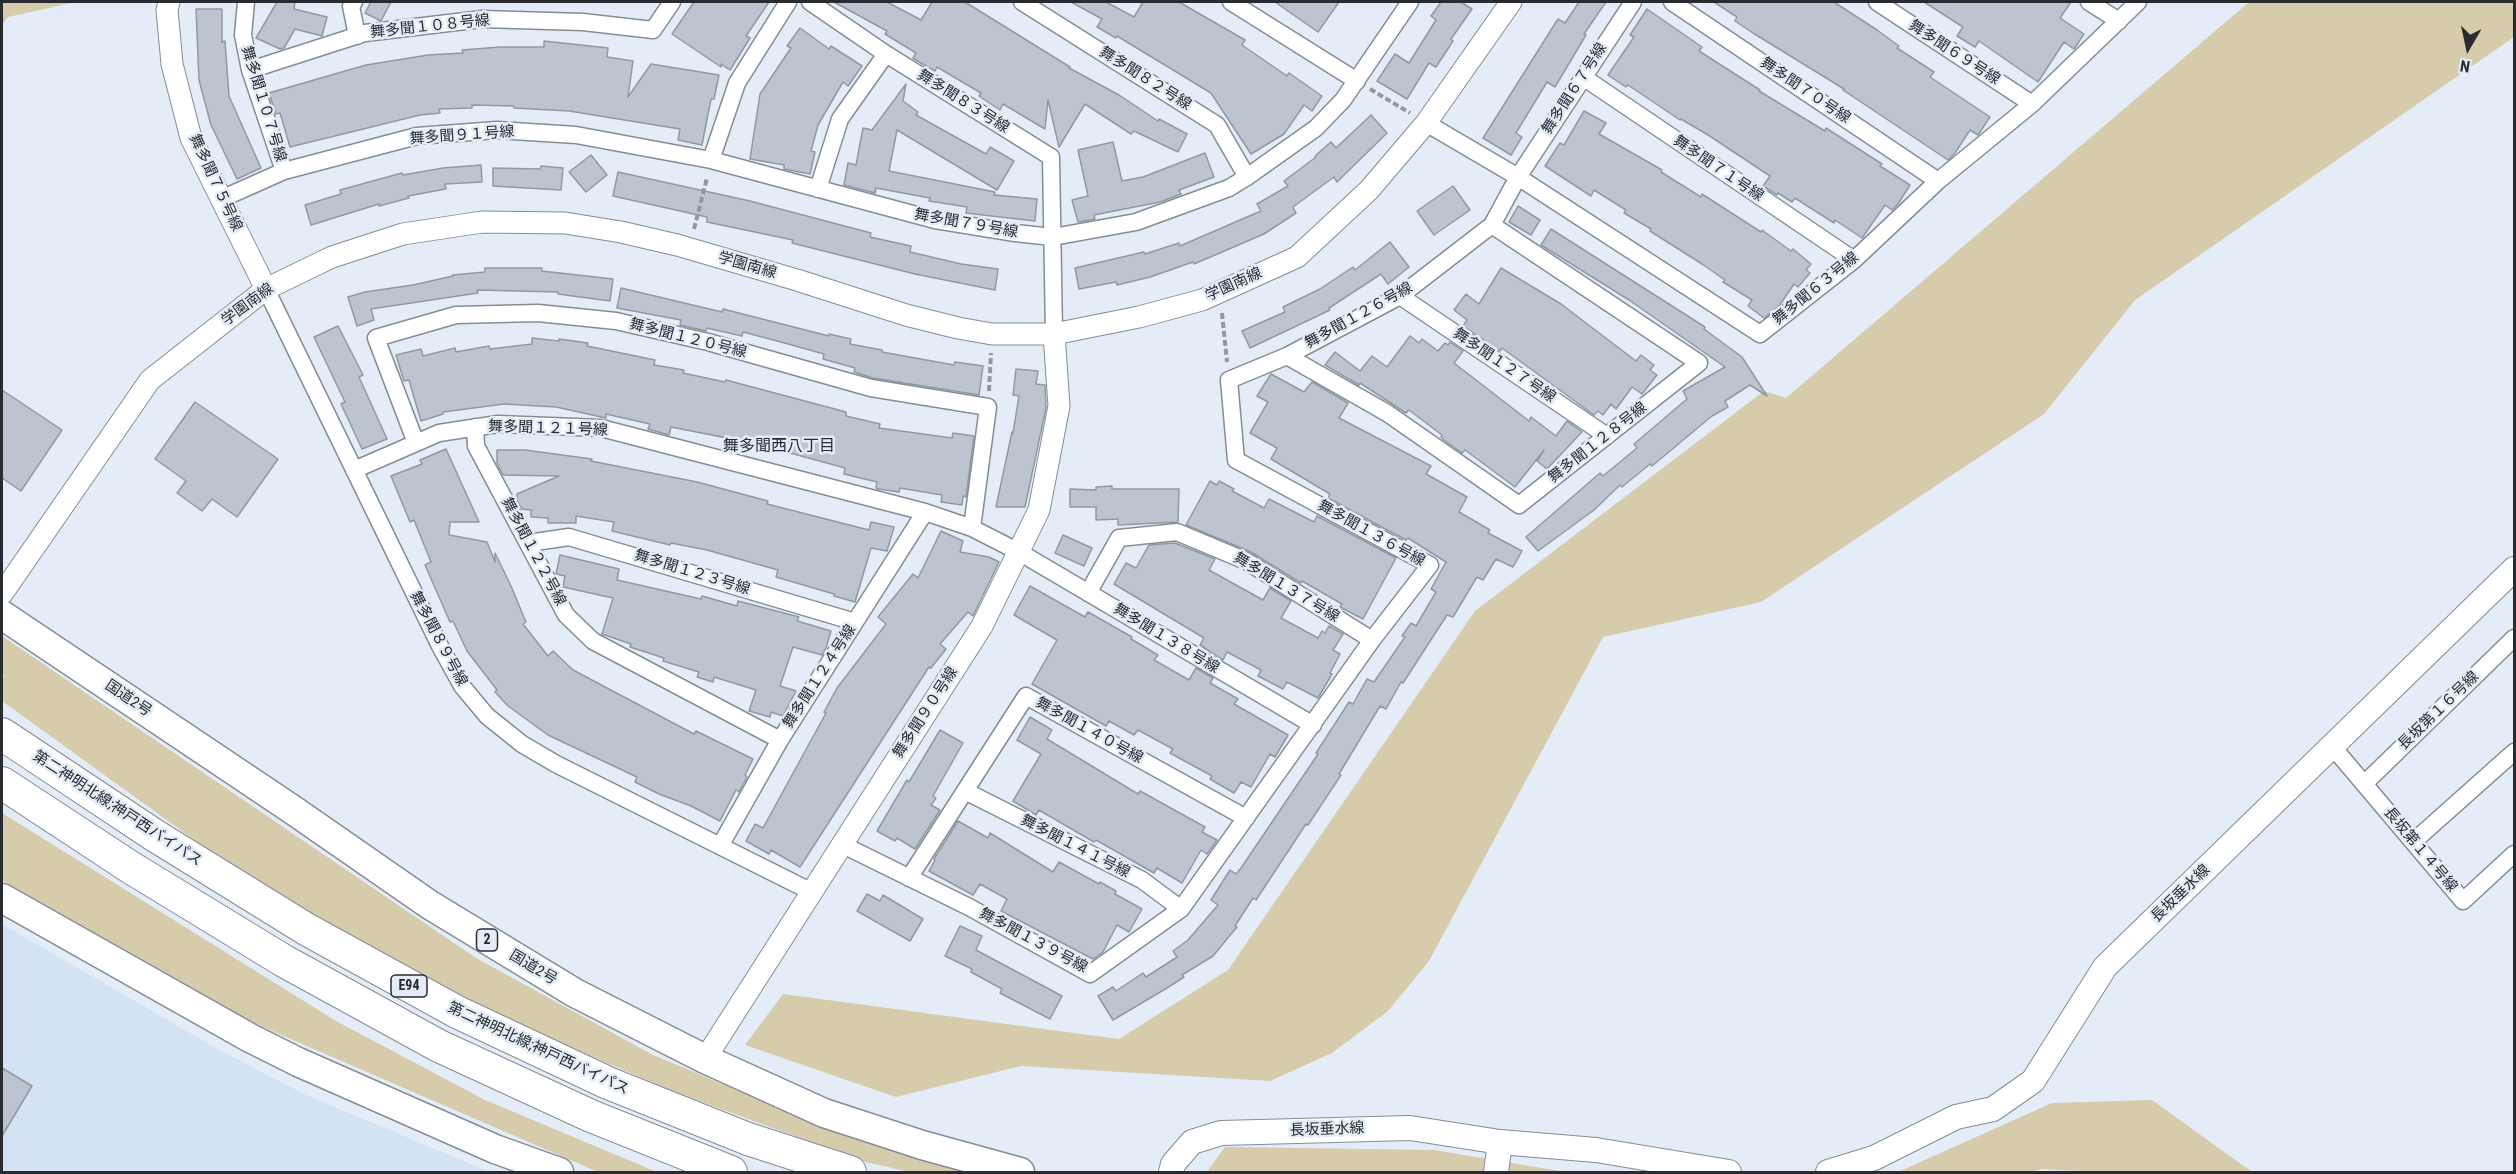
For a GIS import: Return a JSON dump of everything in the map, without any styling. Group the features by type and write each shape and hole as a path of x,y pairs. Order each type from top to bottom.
{"highway":[{"name":"国道2号","path":"2,615 430,905 575,993 705,1059 824,1113 922,1145 1020,1173"},
{"path":"2,724 154,835"},
{"name":"第二神明北線;神戸西バイパス","path":"2,734 154,835 306,929 457,1012 608,1083 748,1139 850,1173"},
{"name":"E94","path":"2,783 130,867 274,955 439,1046 591,1116 731,1173"},
{"path":"2,898 250,1038 298,1062 495,1149 559,1173"}],"main road":[{"name":"長坂垂水線","path":"1828,1173 1874,1158 1956,1117 1993,1109 2033,1081 2106,968 2514,569"},
{"name":"長坂垂水線","path":"1171,1173 1173,1164 1192,1142 1221,1133 1410,1128 1500,1142 1596,1150 1729,1173"},
{"path":"1496,1173 1500,1142"}],"street":[{"name":"舞多聞７５号線","path":"169,2 172,64 191,138 266,289"},
{"name":"舞多聞１０７号線","path":"246,2 243,35 250,70 284,171"},
{"path":"354,2 351,6 357,36"},
{"name":"舞多聞１０８号線","path":"250,70 357,36 482,19 583,22 653,30 672,2"},
{"path":"711,160 736,82 788,2"},
{"name":"舞多聞８３号線","path":"810,2 886,54 1051,157 1053,237"},
{"name":"舞多聞８２号線","path":"1022,2 1217,125 1247,177"},
{"path":"1231,2 1358,81"},
{"name":"舞多聞７９号線","path":"711,160 935,220 1015,233 1053,237 1136,222 1228,188 1316,128 1358,81 1410,2"},
{"name":"学園南線","path":"2,594 150,380 266,289 332,257 403,234 482,222 565,223 621,232 690,249 906,315 958,328 992,333 1054,334 1139,317 1202,300 1297,256 1369,190 1426,123 1511,2"},
{"name":"舞多聞６７号線","path":"1518,177 1633,2"},
{"name":"舞多聞７０号線","path":"1672,2 1938,181"},
{"name":"舞多聞６９号線","path":"1877,2 2032,104"},
{"path":"2088,2 2119,21"},
{"name":"舞多聞６３号線","path":"1426,123 1518,177 1760,334 1854,260 1938,181 2032,104 2138,2"},
{"path":"818,189 840,119 886,54"},
{"name":"舞多聞７１号線","path":"1583,77 1854,260"},
{"name":"舞多聞９１号線","path":"221,199 284,171 417,136 497,130 576,135 711,160"},
{"name":"舞多聞１２６号線","path":"1229,380 1287,356 1400,296 1492,225 1518,177"},
{"name":"舞多聞１２８号線","path":"1287,356 1387,413 1519,505 1699,363 1492,225"},
{"path":"1053,237 1054,334"},
{"name":"舞多聞８９号線","path":"266,289 440,646 462,686 487,716 522,744 556,764 812,892"},
{"name":"舞多聞１２７号線","path":"1400,296 1607,436"},
{"name":"舞多聞１２０号線","path":"416,443 376,338 456,315 538,313 616,321 708,342 871,388 988,406"},
{"name":"舞多聞９０号線","path":"705,1059 982,626 1019,552 1039,510 1059,406 1054,334"},
{"name":"舞多聞１３６号線","path":"1229,380 1236,460 1430,565 1372,640 1246,818"},
{"path":"972,528 988,406"},
{"name":"舞多聞１２１号線","path":"354,470 439,433 498,424 601,428 925,512 972,528 1019,552"},
{"name":"舞多聞１２２号線","path":"475,427 476,446 566,615 594,641 780,740"},
{"name":"舞多聞１２４号線","path":"720,846 780,740 925,512"},
{"name":"舞多聞１３７号線","path":"1088,593 1119,538 1177,532 1246,561 1372,640"},
{"name":"舞多聞１２３号線","path":"528,543 569,537 855,622"},
{"name":"舞多聞１３８号線","path":"1019,552 1313,725"},
{"name":"長坂第１６号線","path":"2364,784 2514,638"},
{"name":"舞多聞１４０号線","path":"909,878 1026,696 1246,818"},
{"name":"長坂第１４号線","path":"2332,746 2463,901 2514,854"},
{"path":"2413,842 2514,752"},
{"name":"舞多聞１４１号線","path":"964,791 1142,880 1181,909"},
{"name":"舞多聞１３９号線","path":"841,844 969,907 1090,974 1181,909 1246,818"}],"path":[{"path":"1358,81 1426,123"},
{"path":"690,249 711,160"},
{"path":"1220,292 1229,380"},
{"path":"988,406 992,333"}],"shaded area":[{"path":"2,2 76,2 8,17 2,25"},
{"path":"2249,2 2514,2 2514,37 2135,300 2044,414 1761,602 1603,637 1429,961 1388,1011 1332,1053 1270,1081 1021,1066 896,1097 745,1045 783,994 1119,1039 1228,970 1475,611 1764,391 1786,398"},
{"path":"2,636 476,958 651,1054 834,1131 962,1172 910,1172 865,1162 675,1092 514,1023 349,936 200,844 2,701 4,676"},
{"path":"2,813 336,1021 485,1100 657,1172 598,1172 256,1024 2,880"},
{"path":"2,924 216,1048 306,1095 490,1172 2,1172"},
{"path":"2152,1100 2252,1172 2100,1172 2041,1169 2031,1172 1898,1172 2052,1103"},
{"path":"1225,1147 1434,1150 1566,1172 1207,1172"}],"building":[{"path":"277,2 295,2 294,9 327,17 322,36 295,29 284,48 280,49 256,38"},
{"path":"371,2 391,2 381,21 365,13"},
{"path":"694,2 769,2 746,36 750,38 730,70 721,64 721,67 672,34"},
{"path":"834,2 887,2 921,20 932,2 965,2 1158,121 1159,119 1187,134 1178,152 1134,131 1131,134 1085,104 1059,147 1048,100 1045,129 1003,104 1000,110 979,96 981,93 937,67 935,71 921,63 913,58 916,53 885,34 887,31"},
{"path":"1071,2 1106,2 1134,17 1143,2 1179,2 1245,40 1242,45 1287,76 1289,73 1322,96 1312,111 1304,105 1284,134 1251,154 1211,93 1117,36 1116,38 1097,27 1102,19"},
{"path":"1275,2 1339,2 1318,32"},
{"path":"1441,2 1461,2 1472,9 1451,39 1453,41 1436,67 1429,63 1407,99 1377,81 1395,54 1409,63 1436,20 1431,16"},
{"path":"1579,2 1606,2 1584,34 1586,35 1555,87 1547,82 1516,133 1522,137 1511,155 1483,138 1558,19 1565,23"},
{"path":"1714,2 1834,2 1934,72 1930,77 1990,117 1978,135 1970,130 1948,160 1844,89 1735,21 1737,17"},
{"path":"1924,2 2071,2 2060,18 2084,34 2074,49 2064,42 2038,82 1979,41 1975,47 1957,36 1963,27"},
{"path":"196,9 222,9 222,42 225,41 229,96 261,168 237,179 211,125 199,80"},
{"path":"1647,9 1702,47 1699,51 1825,131 1826,128 1910,185 1898,204 1892,210 1885,205 1862,238 1795,198 1792,202 1778,193 1777,195 1763,186 1770,176 1628,85 1626,87 1608,75 1634,37 1630,35"},
{"path":"800,28 829,49 831,46 862,66 848,86 843,82 818,125 811,151 815,152 810,174 784,169 784,165 750,159 760,94 791,48 787,46"},
{"path":"544,41 608,48 607,57 633,61 628,97 651,64 719,75 714,99 711,99 702,145 678,140 680,129 569,111 472,105 472,108 439,109 440,113 420,115 290,147 280,113 276,114 269,93 366,65 428,55 463,53 462,50 544,47"},
{"path":"906,84 903,101 918,112 916,115 986,154 990,147 1014,161 997,190 897,130 889,171 995,192 994,195 1037,199 1035,221 966,213 967,207 929,201 930,198 876,188 875,193 844,185 848,163 856,165 863,128 872,130"},
{"path":"1584,111 1606,123 1599,134 1662,170 1661,172 1701,197 1702,194 1761,232 1762,230 1791,251 1793,249 1811,264 1806,270 1810,273 1798,287 1794,284 1779,306 1764,318 1748,306 1752,300 1723,282 1725,280 1702,264 1650,231 1651,229 1624,213 1626,210 1594,190 1591,196 1545,166 1560,143 1564,145"},
{"path":"1371,115 1387,133 1337,182 1334,177 1293,207 1296,213 1264,234 1194,264 1193,262 1150,277 1117,285 1116,282 1079,289 1075,268 1144,252 1145,254 1179,243 1180,246 1261,211 1257,204 1288,186 1284,181 1316,157 1331,142 1336,148"},
{"path":"1113,142 1122,181 1143,177 1205,153 1214,177 1179,190 1181,194 1160,202 1094,215 1095,219 1078,222 1072,200 1088,196 1078,150"},
{"path":"591,155 607,175 586,192 569,172"},
{"path":"481,165 482,182 445,184 446,189 408,196 409,198 379,206 379,204 311,225 305,205 341,194 340,190 402,173 403,175 443,168"},
{"path":"541,166 563,168 561,190 493,186 493,168 540,169"},
{"path":"618,172 750,201 871,233 870,237 911,246 910,252 961,264 998,269 995,290 915,274 792,243 793,240 707,222 707,217 613,196"},
{"path":"1453,186 1470,210 1434,235 1417,211"},
{"path":"1518,206 1540,220 1531,235 1509,222"},
{"path":"1551,229 1705,327 1704,329 1742,357 1767,396 1750,385 1725,401 1728,407 1712,416 1652,466 1650,464 1622,487 1620,485 1594,510 1538,551 1526,537 1600,473 1603,476 1637,448 1634,444 1687,399 1683,391 1725,367 1629,300 1541,245"},
{"path":"1390,242 1409,267 1388,284 1381,274 1329,308 1330,310 1250,348 1242,331 1285,312 1283,307 1320,289 1353,267 1355,270"},
{"path":"485,268 542,268 542,271 613,279 610,301 558,294 558,292 477,290 478,293 371,309 374,320 357,326 348,297 453,275 485,272"},
{"path":"1501,268 1561,304 1636,361 1641,355 1654,365 1650,370 1657,375 1642,394 1632,387 1616,409 1611,404 1603,415 1598,411 1594,415 1502,348 1500,351 1463,326 1467,320 1454,310 1466,294 1479,304"},
{"path":"621,288 722,312 723,309 829,336 829,334 851,339 850,344 882,350 882,352 954,365 955,362 983,366 979,395 873,378 854,372 855,368 823,359 824,354 781,342 743,332 742,336 707,328 706,331 680,325 681,320 617,308"},
{"path":"338,326 363,375 359,377 387,439 362,449 341,404 345,402 314,337"},
{"path":"1410,336 1419,343 1422,339 1438,351 1445,343 1448,345 1450,342 1463,351 1454,363 1529,421 1531,417 1556,436 1567,421 1582,432 1547,469 1537,461 1544,450 1515,487 1465,450 1462,453 1444,440 1442,435 1409,410 1406,413 1360,383 1359,385 1325,365 1335,352 1360,371 1372,356 1387,367"},
{"path":"532,338 588,343 587,346 655,360 654,365 684,370 683,373 725,382 726,380 846,412 846,416 880,424 879,428 952,438 953,433 974,436 966,497 963,496 962,505 941,502 942,495 900,488 899,492 878,489 876,488 877,482 844,474 845,468 772,448 772,450 742,441 671,427 669,435 648,429 650,424 606,414 606,418 556,407 504,404 443,412 443,414 421,421 409,380 404,381 396,355 421,349 423,356 455,348 456,352 489,346 490,349 532,344"},
{"path":"1016,369 1038,371 1036,384 1045,385 1046,408 1025,507 996,507 1019,396 1013,395"},
{"path":"1271,374 1304,392 1312,382 1348,403 1339,418 1431,466 1426,474 1467,497 1459,512 1490,530 1488,533 1522,551 1513,567 1496,559 1483,580 1477,577 1453,617 1447,615 1403,683 1401,682 1386,709 1380,706 1339,774 1341,775 1308,825 1306,824 1256,900 1253,898 1235,926 1237,927 1213,956 1182,975 1184,977 1167,988 1113,1020 1098,996 1113,987 1116,991 1143,973 1146,977 1177,957 1173,951 1188,940 1218,905 1211,900 1230,870 1236,874 1241,868 1318,754 1316,753 1349,702 1353,704 1367,679 1374,682 1405,637 1402,636 1411,623 1416,626 1436,592 1431,589 1446,562 1408,538 1406,540 1328,498 1330,494 1271,459 1277,448 1250,433 1268,402 1257,396"},
{"path":"2,390 62,430 21,491 2,478"},
{"path":"195,402 278,459 237,517 212,499 202,511 177,493 186,481 155,459"},
{"path":"446,449 479,522 450,522 449,535 487,542 495,562 495,553 511,586 526,622 523,624 548,656 553,651 573,670 694,734 696,731 753,759 745,775 747,777 739,792 736,790 720,821 635,782 637,777 548,735 508,706 495,692 497,690 467,651 453,621 450,622 425,565 431,562 414,520 410,522 391,476 422,464 420,460"},
{"path":"497,450 525,450 592,459 591,461 697,482 768,501 767,504 869,530 871,522 894,527 887,551 871,548 855,602 776,577 778,570 707,550 671,543 670,545 612,531 614,522 576,516 576,523 548,523 548,518 531,517 531,510 522,509 517,501 517,494 559,476 503,475 497,463"},
{"path":"1210,481 1217,485 1219,481 1234,489 1232,491 1264,508 1269,499 1314,522 1317,516 1396,558 1363,619 1340,607 1342,604 1302,581 1301,583 1251,552 1186,525"},
{"path":"1112,486 1112,489 1179,489 1178,522 1118,525 1118,519 1096,520 1096,507 1070,507 1070,489 1096,490 1096,487"},
{"path":"941,531 963,541 960,552 989,557 999,562 973,616 968,612 940,644 946,649 931,668 929,667 800,867 771,850 769,854 746,841 755,824 763,828 826,713 824,712 837,688 886,624 878,617 913,574 918,578"},
{"path":"1063,535 1092,548 1084,566 1055,553"},
{"path":"1175,543 1215,559 1209,570 1263,600 1270,588 1291,601 1281,618 1318,638 1329,626 1343,634 1333,650 1340,654 1318,698 1287,682 1283,689 1258,676 1261,670 1227,652 1223,660 1200,645 1204,638 1114,584 1126,563 1136,568 1149,545"},
{"path":"560,555 619,569 617,580 701,599 702,596 737,606 738,601 799,617 797,621 831,631 826,648 822,655 793,647 780,686 796,691 783,716 771,712 770,717 749,711 756,690 714,677 713,682 697,677 699,672 663,661 664,658 630,647 631,644 602,634 613,598 563,587 565,576 556,574"},
{"path":"1030,586 1085,617 1088,612 1132,637 1131,639 1158,655 1154,660 1189,680 1196,668 1213,678 1210,683 1238,699 1234,704 1288,735 1275,757 1270,754 1251,787 1241,782 1234,793 1210,779 1212,776 1170,753 1173,749 1138,730 1134,735 1109,721 1106,726 1032,684 1057,640 1014,615"},
{"path":"1030,717 1052,730 1047,739 1138,794 1140,791 1205,827 1202,832 1217,840 1207,854 1201,850 1182,883 1157,868 1154,873 1039,810 1036,815 1013,801 1041,754 1017,740"},
{"path":"940,730 963,743 933,796 936,798 931,805 940,810 915,849 897,838 895,841 877,831"},
{"path":"958,821 988,838 990,833 1053,872 1059,862 1116,891 1115,894 1142,909 1129,932 1117,925 1103,952 1093,959 1001,911 1007,899 980,884 973,895 929,871"},
{"path":"867,894 880,901 883,895 923,919 910,941 857,911"},
{"path":"960,926 982,936 976,950 1062,996 1050,1019 1000,993 1002,989 971,972 972,969 945,956"},
{"path":"2,1068 32,1086 2,1136"}],"district":[{"name":"舞多聞西八丁目","path":"779,447"}]}
